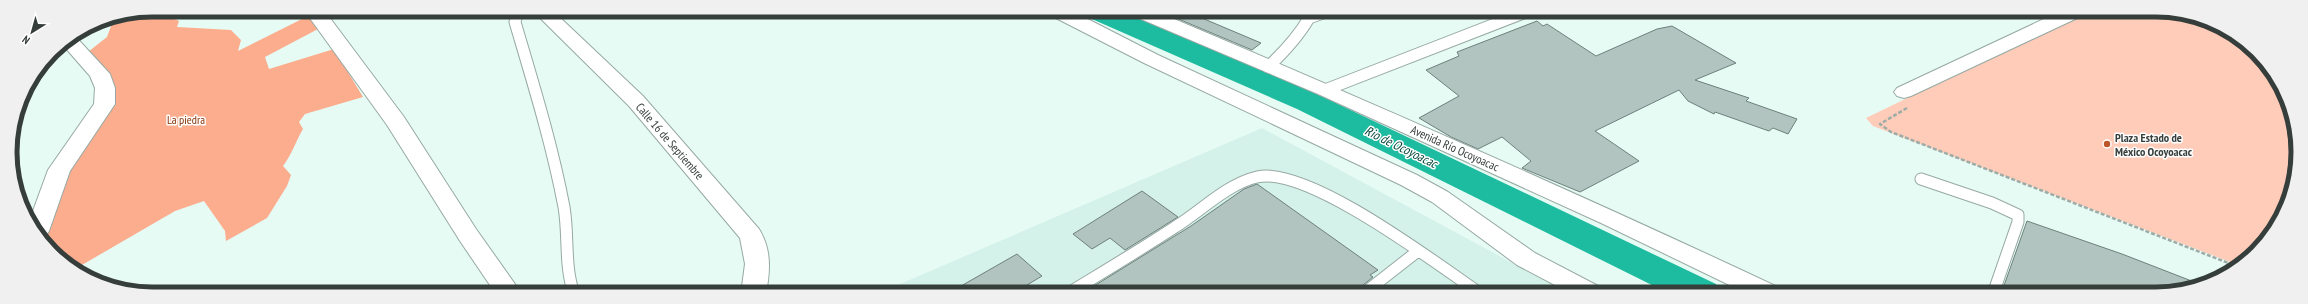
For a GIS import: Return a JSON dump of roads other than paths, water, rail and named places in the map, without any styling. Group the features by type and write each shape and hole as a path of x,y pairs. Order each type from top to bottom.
{"street":[{"path":"319,17 396,122 468,234 505,287"},
{"name":"Calle 16 de Septiembre","path":"548,17 636,101 751,235 757,249 759,263 754,287"},
{"path":"1070,17 1152,59 1409,180 1440,197 1526,259 1580,287"},
{"name":"Avenida Río Ocoyoacac","path":"1152,17 1325,90 1602,214 1756,287"},
{"path":"1907,99 2078,17"},
{"path":"39,225 59,170 104,104 105,88 100,74 72,44"}],"lane":[{"path":"516,17 515,22 539,105 564,210 565,252 570,287"},
{"path":"1325,90 1513,17"},
{"path":"1268,67 1287,50 1309,18"},
{"path":"1078,287 1176,227 1241,182 1256,177 1288,179 1329,194 1471,287"},
{"path":"1921,179 1992,203 2018,215 2018,222 1995,287"},
{"path":"1372,287 1418,251"}],"waterway":[{"name":"Rio de Ocoyoacac","path":"1111,17 1308,102 1689,287"}],"place":[{"name":"Plaza Estado de México Ocoyoacac","path":"2107,144"}],"park label":[{"name":"La piedra","path":"186,119"}]}
